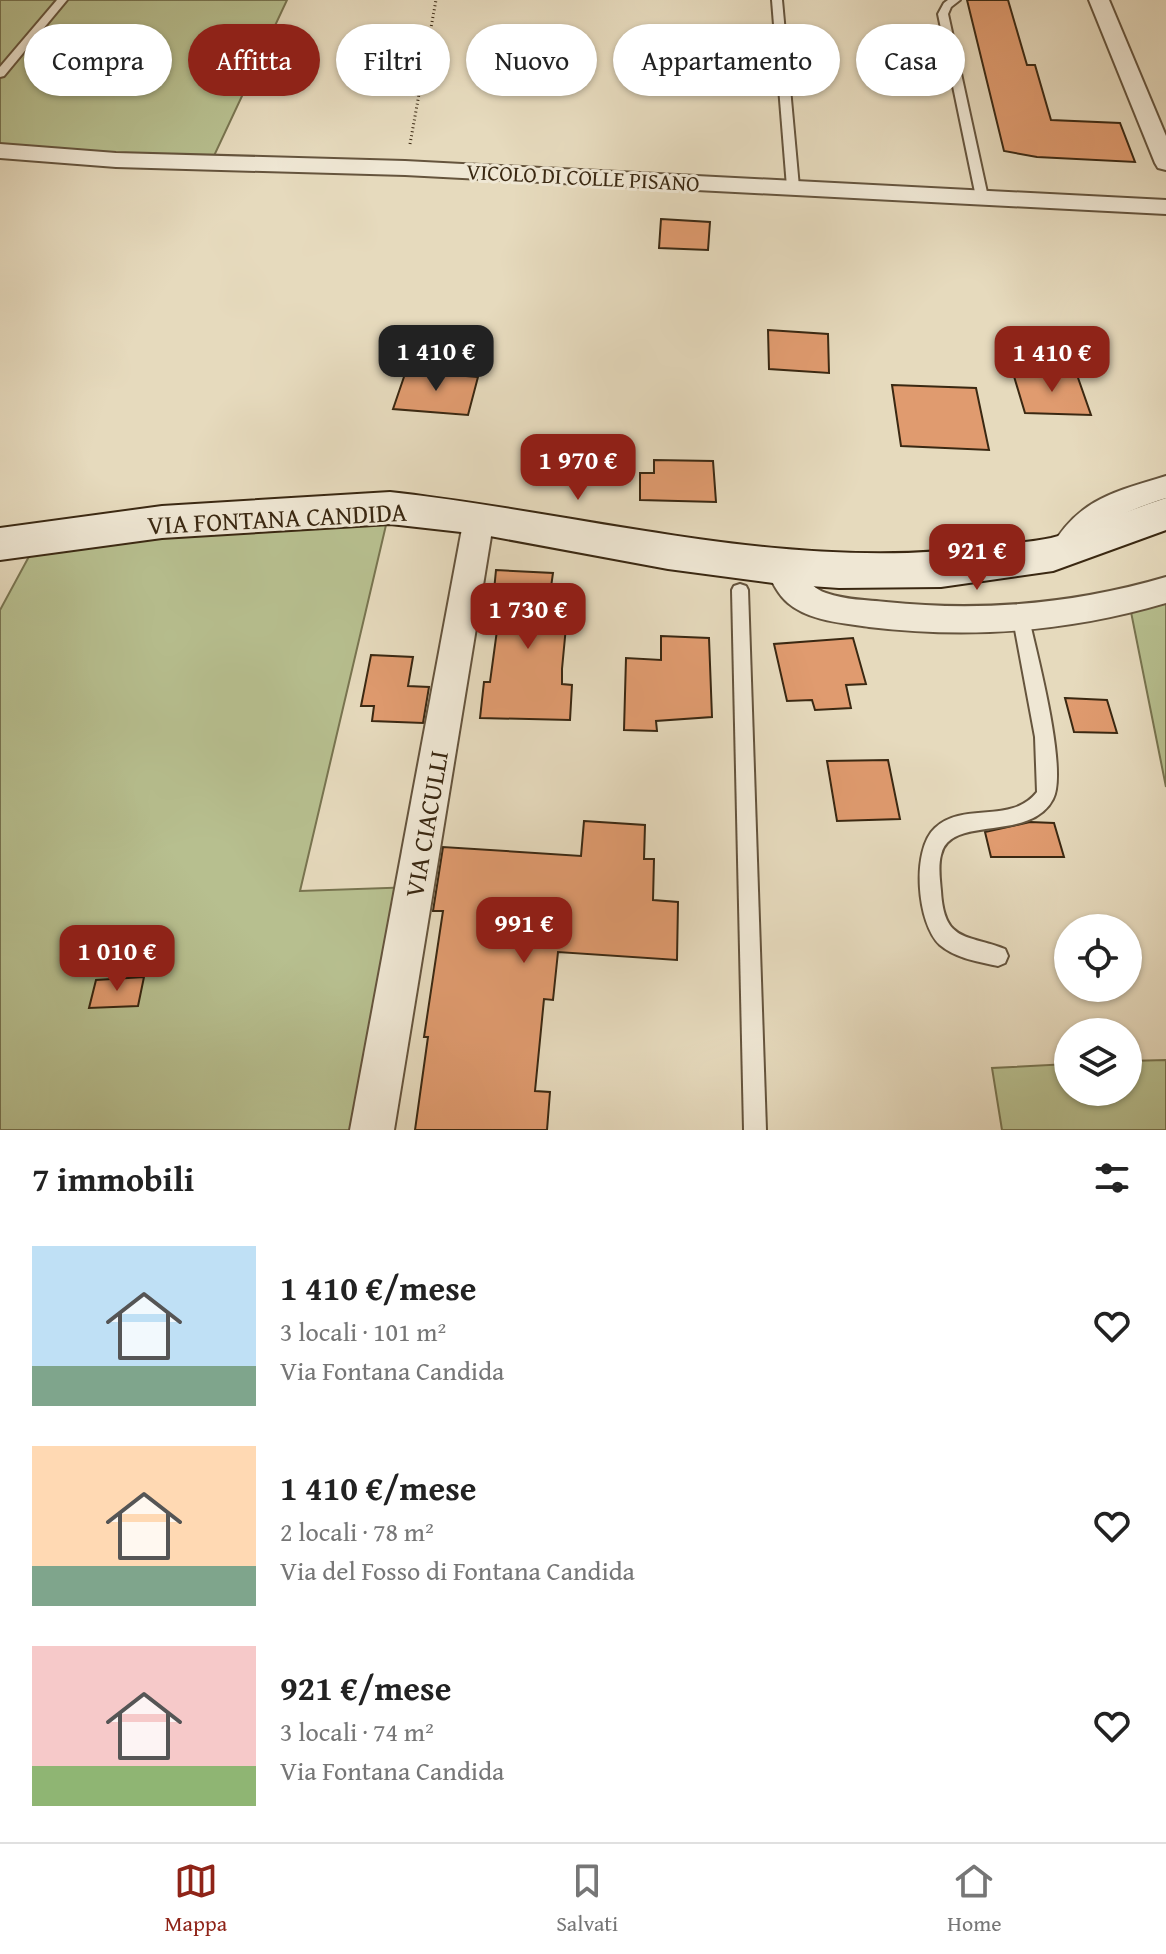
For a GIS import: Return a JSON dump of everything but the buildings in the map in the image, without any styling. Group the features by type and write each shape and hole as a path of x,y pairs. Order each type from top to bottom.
{"main road":[{"name":"VIA FONTANA CANDIDA","path":"0,544 162,522 341,509 402,508 479,518 668,552 781,567 839,571 941,570 999,564 1065,551 1166,514"}],"street":[{"path":"1099,0 1166,163"},
{"name":"VICOLO DI COLLE PISANO","path":"0,151 116,160 405,168 1166,207"},
{"path":"1065,551 1075,532 1098,512 1166,487"},
{"name":"VIA CIACULLI","path":"372,1130 479,518"},
{"path":"781,567 803,597 827,606 911,618 1021,619 1081,613 1166,590"}],"lane":[{"path":"0,74 62,0"},
{"path":"777,0 793,187"},
{"path":"955,0 947,5 943,14 982,197"},
{"path":"740,590 755,1130"},
{"path":"998,956 958,945 941,932 932,906 929,859 935,839 943,832 984,820 1025,815 1040,806 1045,796 1047,766 1021,619"}],"path":[{"path":"405,168 436,0"}],"green space":[{"path":"0,0 287,0 276,24 188,24 188,96 242,96 213,158 0,148"},
{"path":"390,508 300,891 415,887 372,1130 0,1130 0,610 39,538"},
{"path":"1166,594 1166,787 1129,602"},
{"path":"1166,1060 1166,1130 1002,1130 992,1068 1054,1065 1054,1106 1142,1106 1142,1061"}]}
